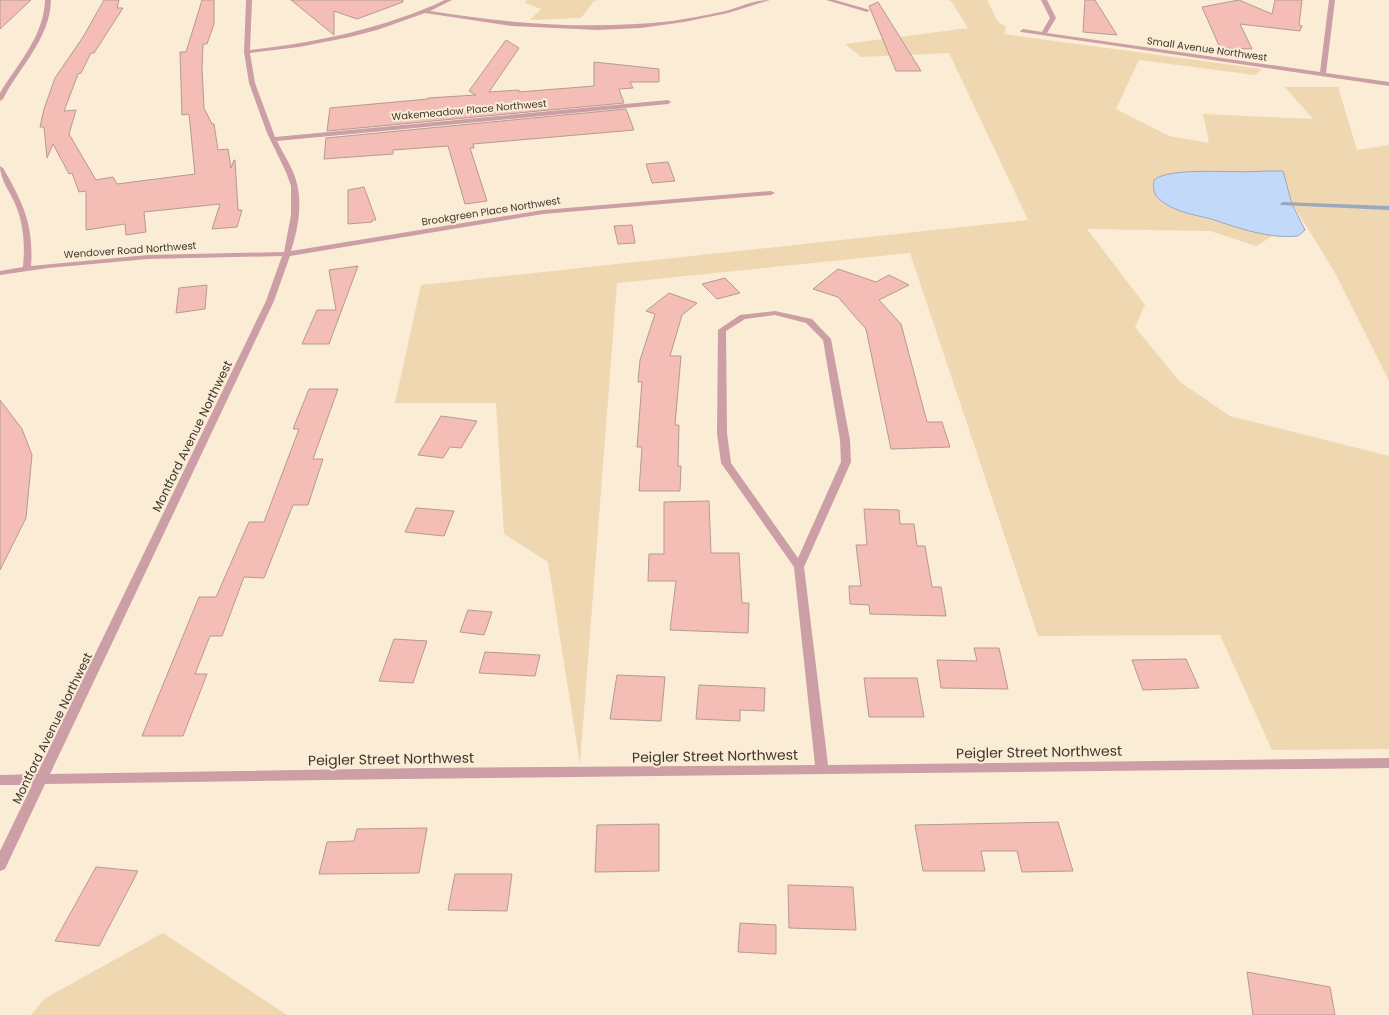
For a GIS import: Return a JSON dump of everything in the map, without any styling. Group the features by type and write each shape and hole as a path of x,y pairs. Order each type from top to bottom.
{"street":[{"path":"0,99 4,89 35,43 46,19 48,0"},
{"name":"Montford Avenue Northwest","path":"0,865 270,301 287,254 295,221 294,186 287,166 273,139 249,74 247,52 249,0"},
{"path":"247,52 335,40 385,27 427,12 449,0"},
{"path":"427,12 527,26 601,28 688,20 730,11 767,0"},
{"path":"829,0 867,10"},
{"path":"1044,0 1053,18 1044,34"},
{"path":"1323,75 1332,0"},
{"name":"Small Avenue Northwest","path":"1023,31 1389,84"},
{"name":"Wakemeadow Place Northwest","path":"273,139 668,102"},
{"path":"0,168 14,191 26,219 29,249 27,269"},
{"name":"Brookgreen Place Northwest","path":"287,254 543,212 771,193"},
{"name":"Wendover Road Northwest","path":"0,273 148,257 287,254"},
{"path":"799,567 846,462 845,440 827,339 809,321 775,313 743,317 722,330 722,433 726,463 799,567 822,770"},
{"name":"Peigler Street Northwest","path":"0,780 423,773 1389,763"}],"shaded area":[{"path":"527,0 601,0 594,1 581,18 530,20 541,9 525,3"},
{"path":"948,0 987,0 998,22 1006,27 1004,34 1262,69 1255,75 1139,60 1116,109 1169,136 1209,143 1203,114 1313,119 1285,87 1338,87 1357,150 1389,145 1389,381 1334,271 1272,171 1247,173 1182,212 1273,236 1256,246 1210,231 1087,229 1145,305 1135,327 1180,382 1230,416 1389,456 1389,749 1272,750 1220,635 1038,636 910,253 617,283 580,764 548,562 504,534 496,403 395,403 421,285 1028,220 949,53 861,57 845,44 968,28 951,1"},
{"path":"163,933 287,1015 31,1015 44,999"}],"water":[{"path":"1205,171 1283,171 1292,204 1305,230 1298,236 1276,236 1265,234 1182,212 1169,206 1157,197 1153,184 1154,180 1174,173"}],"building":[{"path":"0,0 31,0 0,29"},
{"path":"104,0 119,0 117,8 123,8 94,53 91,53 81,73 78,74 64,111 76,110 69,134 96,180 113,177 117,184 195,174 189,114 182,115 180,52 186,52 202,0 214,0 214,24 207,44 203,44 202,68 204,108 212,124 214,124 218,150 228,149 231,168 235,160 238,210 242,210 237,227 212,229 220,204 144,212 146,232 126,235 125,224 86,230 86,191 79,192 72,173 69,174 53,144 47,158 44,127 40,127 44,109 55,78 83,37"},
{"path":"291,0 403,0 403,2 357,19 334,11 334,35"},
{"path":"1085,0 1095,0 1117,35 1083,32"},
{"path":"1239,0 1272,14 1275,0 1302,0 1299,25 1302,26 1300,31 1240,24 1252,49 1220,48 1202,7"},
{"path":"878,2 921,71 896,71 869,6"},
{"path":"506,40 519,48 489,92 519,90 519,92 594,86 594,62 659,69 659,82 630,82 633,88 619,89 624,103 327,131 330,108 428,98 476,95 469,91"},
{"path":"626,109 634,130 473,144 474,148 470,148 487,201 465,204 448,146 393,150 393,154 324,159 326,138"},
{"path":"668,162 675,181 652,183 646,164"},
{"path":"364,187 376,220 372,220 372,222 348,224 348,190"},
{"path":"632,225 635,243 618,244 614,226"},
{"path":"358,266 329,344 302,344 317,310 336,310 329,270"},
{"path":"838,269 876,282 889,275 909,285 879,300 901,324 927,422 942,422 950,447 891,449 866,329 838,297 813,289"},
{"path":"725,278 740,293 717,299 702,284"},
{"path":"207,285 205,309 176,313 179,288"},
{"path":"669,293 697,303 682,315 670,356 681,356 675,425 679,425 678,466 681,466 680,491 639,491 642,447 637,447 642,382 638,382 640,360 655,314 646,311"},
{"path":"309,389 338,389 313,459 323,459 308,505 293,505 264,578 244,577 222,636 210,636 195,674 207,674 183,736 142,736 199,597 216,597 249,522 264,522 299,429 293,429"},
{"path":"0,400 22,429 32,455 26,518 0,570"},
{"path":"441,416 477,421 461,448 450,447 443,458 418,455"},
{"path":"709,501 711,553 739,553 742,603 749,603 748,633 670,630 676,581 648,581 649,554 664,554 664,502"},
{"path":"416,508 454,511 444,536 405,532"},
{"path":"864,509 899,510 900,524 914,524 917,546 925,546 932,587 941,587 946,616 870,614 869,605 850,604 849,586 861,586 856,545 867,545"},
{"path":"468,610 492,612 484,635 460,632"},
{"path":"394,639 427,641 413,683 379,681"},
{"path":"974,648 999,648 1008,689 941,688 937,660 977,661"},
{"path":"485,652 540,655 535,676 479,673"},
{"path":"1186,659 1199,688 1143,690 1132,660"},
{"path":"617,675 665,677 661,721 610,719"},
{"path":"864,678 917,678 924,717 869,717"},
{"path":"699,685 765,688 764,711 740,710 740,721 696,719"},
{"path":"1058,822 1073,871 1022,872 1017,851 981,851 985,871 923,871 915,825"},
{"path":"659,824 659,871 595,872 597,825"},
{"path":"427,828 419,873 319,874 327,842 354,841 357,829"},
{"path":"96,867 138,871 99,946 55,941"},
{"path":"455,874 512,874 507,911 448,910"},
{"path":"788,885 853,887 856,930 789,928"},
{"path":"740,923 776,925 776,954 738,952"},
{"path":"1247,972 1330,987 1335,1015 1253,1015"}],"waterway":[{"path":"1283,204 1389,208"}]}
